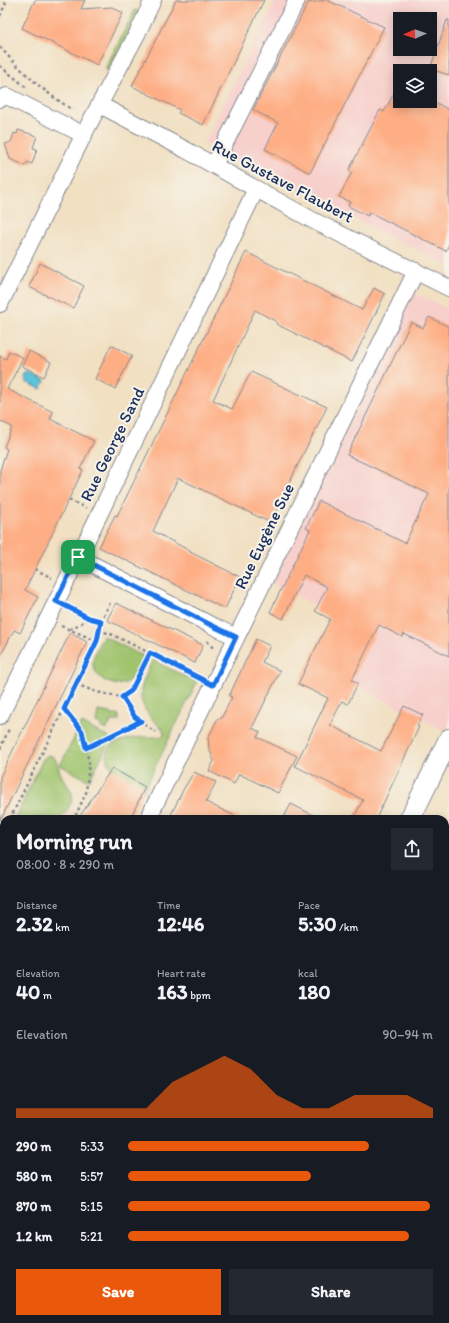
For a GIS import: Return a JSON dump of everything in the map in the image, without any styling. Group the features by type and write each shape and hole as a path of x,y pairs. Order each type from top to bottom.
{"main road":[{"path":"412,815 449,739"}],"street":[{"path":"0,304 153,0"},
{"path":"214,165 297,0"},
{"path":"0,99 7,96 84,135"},
{"name":"Rue Gustave Flaubert","path":"100,104 314,221 449,288"},
{"name":"Rue George Sand","path":"0,716 256,189"},
{"name":"Rue Eugène Sue","path":"150,815 416,271"},
{"path":"78,557 236,637"}],"path":[{"path":"0,16 7,0"},
{"path":"0,47 20,70 61,103 79,113"},
{"path":"0,66 18,79"},
{"path":"56,601 89,618 101,621"},
{"path":"12,815 97,641 101,621 110,603"},
{"path":"70,630 89,618"},
{"path":"48,619 97,641"},
{"path":"99,630 113,635 213,685"},
{"path":"76,684 96,692 122,697 131,691 150,653"},
{"path":"122,697 135,717 156,732"},
{"path":"64,709 82,731 89,763 86,793 77,815"},
{"path":"86,748 141,721"}],"shaded area":[{"path":"276,0 449,0 449,266 204,143"},
{"path":"413,293 449,309 449,724 446,731 349,682 375,634 272,584"}],"green space":[{"path":"135,10 140,12 132,30 108,70 105,69"},
{"path":"103,636 143,656 135,674 127,682 122,684 110,683 105,681 96,673 93,662"},
{"path":"152,660 197,682 143,792 134,788 135,782 133,780 114,771 107,762 107,751 113,744 128,739 159,737 164,735 163,729 148,713 142,703 141,698 142,685"},
{"path":"98,711 111,713 111,715 119,715 119,721 110,721 110,725 108,725 107,730 101,728 101,724 96,723"},
{"path":"82,723 111,739 89,781 60,765"},
{"path":"48,755 54,757 57,762 62,777 72,794 70,806 63,815 17,815 43,759"}],"water":[{"path":"30,374 45,381 41,389 26,382 25,377"}],"building":[{"path":"35,0 85,0 81,9 112,7 123,13 97,65 22,28"},
{"path":"176,0 264,0 203,125 178,113 180,110 132,86"},
{"path":"327,0 384,27 310,173 265,149 278,123 253,110 308,3"},
{"path":"447,20 449,20 449,75 437,71 437,64 432,64 435,56 437,56 437,49"},
{"path":"393,95 393,108 437,108 437,103 449,110 449,244 446,251 369,212 368,216 348,206 350,202 339,197 352,172 349,170 380,110 384,112"},
{"path":"18,130 37,136 33,148 37,149 32,164 27,162 26,166 10,159 5,144 11,142 14,133 17,134"},
{"path":"246,252 362,310 374,288 385,294 352,362 276,324 277,322 255,310 213,400 232,409 251,372 327,407 299,462 271,523 178,478 153,531 190,552 240,577 225,609 99,547 115,515 117,516"},
{"path":"40,263 84,286 73,308 29,287"},
{"path":"429,317 449,327 449,656 404,634 402,637 379,625 352,680 358,683 348,704 342,701 330,725 381,751 404,706 423,715 417,726 419,727 378,815 355,815 363,800 295,766 328,698 298,684 330,619 315,611 327,587 304,575 283,619 270,612 310,530 306,528 319,501 405,543 429,494 347,455 411,322 423,328"},
{"path":"111,345 132,356 115,389 95,379"},
{"path":"9,351 23,358 7,389 53,412 50,419 94,441 80,469 83,470 25,590 38,597 20,633 14,630 0,657 0,470 7,449 4,447 12,427 0,421 0,356 6,359"},
{"path":"29,351 51,362 44,377 22,366"},
{"path":"116,603 203,645 195,663 107,620"},
{"path":"70,633 87,642 3,815 0,815 0,777"},
{"path":"256,639 270,646 262,662 280,671 252,728 260,732 257,737 297,756 278,793 239,774 234,784 209,771 214,761 209,748 208,738 218,718 221,719 232,697 229,696"},
{"path":"112,768 145,787 132,815 81,815"},
{"path":"194,772 216,782 206,802 233,815 171,815"},
{"path":"291,804 313,815 285,815"}],"route":[{"path":"78,557 236,637 213,685 150,653 131,691 122,697 135,717 141,721 86,748 82,731 64,709 97,641 101,621 89,618 56,601 78,557"}]}
